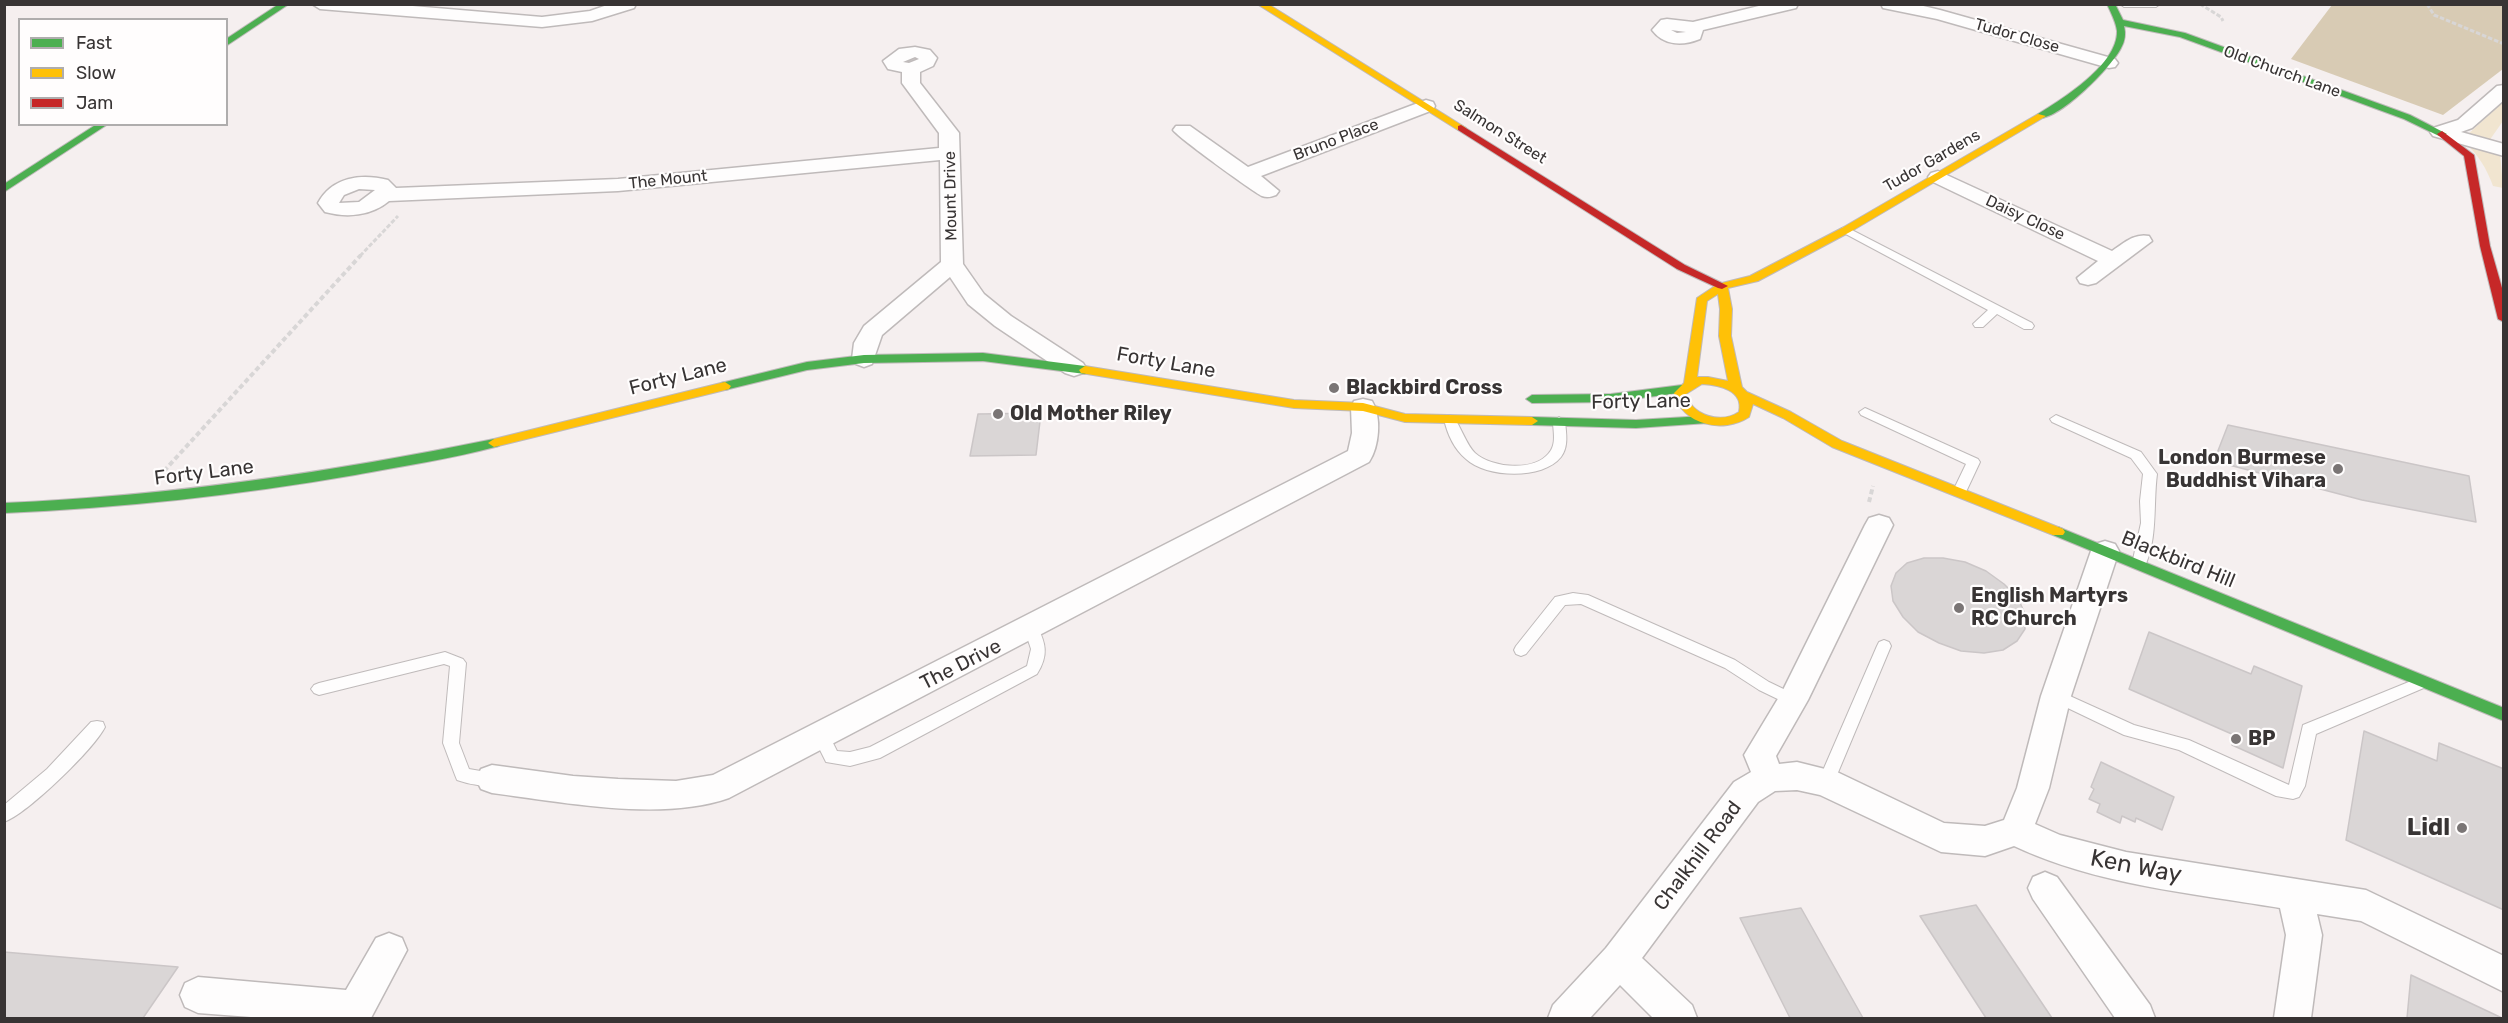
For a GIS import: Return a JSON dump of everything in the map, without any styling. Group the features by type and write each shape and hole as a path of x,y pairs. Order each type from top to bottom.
{"main road":[{"path":"228,42 285,4"},
{"name":"Salmon Street","path":"1261,4 1681,267 1722,286"},
{"path":"2111,4 2119,22"},
{"name":"Tudor Gardens","path":"1722,286 1754,279 1846,230 2059,106 2109,63 2121,36 2119,22"},
{"name":"Old Church Lane","path":"2119,22 2182,35 2407,117 2440,132 2469,154 2485,246 2504,319"},
{"path":"4,189 101,126"},
{"path":"1733,422 1744,417 1748,411 1748,403 1740,392 1725,336 1726,309 1722,286 1701,300 1686,386 1680,397 1683,405 1691,414 1704,420 1756,426"},
{"name":"Forty Lane","path":"4,508 79,506 192,495 376,468 510,440 641,405 807,366 864,359 983,357 1074,368 1294,404 1363,407 1406,418 1636,424 1704,420"},
{"path":"1686,386 1713,380 1740,392"},
{"name":"Forty Lane","path":"1523,399 1611,398 1686,386"},
{"name":"Blackbird Hill","path":"1740,392 1787,415 1837,444"},
{"name":"Forty Lane","path":"1363,407 1397,400"},
{"name":"Blackbird Hill","path":"1791,434 1837,444 1960,491 2504,715"}],"street":[{"path":"320,4 542,22 592,16 628,4"},
{"path":"1692,28 1790,4"},
{"name":"Tudor Close","path":"1889,4 1940,15 2109,63"},
{"name":"Mount Drive","path":"910,69 911,83 949,133 952,264 976,299 1003,321 1074,368"},
{"path":"2440,132 2465,124 2504,90"},
{"name":"Bruno Place","path":"1246,175 1426,106"},
{"path":"1183,130 1269,191"},
{"path":"2440,132 2504,150"},
{"name":"The Mount","path":"384,195 618,185 950,153"},
{"name":"Daisy Close","path":"1938,177 2112,260"},
{"path":"2088,278 2141,241"},
{"name":"Mount Drive","path":"864,359 866,343 873,331 952,264"},
{"name":"The Drive","path":"492,779 573,790 676,795 718,788 1360,456 1365,433 1363,407"},
{"path":"1879,525 1793,700 1760,755 1769,778 1797,776 1826,782 1941,837 1985,841 2016,831 2033,788 2056,696 2104,551"},
{"name":"Chalkhill Road","path":"1566,1018 1619,960 1746,792 1769,778"},
{"name":"Ken Way","path":"2016,831 2055,849 2126,867 2366,906 2504,975"},
{"path":"2045,888 2137,1018"},
{"path":"2292,1018 2304,935 2295,895"},
{"path":"198,995 353,1014 389,950"},
{"path":"1619,960 1679,1018"}],"lane":[{"path":"2124,4 2156,4"},
{"path":"1846,230 2028,326"},
{"path":"1979,324 1996,309"},
{"path":"1865,412 1973,462 1960,491"},
{"path":"1450,419 1454,434 1471,457 1482,464 1504,469 1534,467 1549,462 1561,446 1559,421"},
{"path":"2056,419 2136,455 2150,474 2147,501 2148,523 2139,564"},
{"path":"1521,650 1560,601 1573,598 1582,599 1730,664 1764,686 1793,700"},
{"path":"821,736 832,757 850,759 874,753 1032,670 1039,660 1040,647 1031,628"},
{"path":"1826,782 1884,646"},
{"path":"319,689 445,658 458,663 451,742 463,775 492,779"},
{"path":"2056,696 2130,730 2184,745 2282,791 2293,792 2297,786 2309,730 2423,682"},
{"path":"4,815 36,791 97,728"}],"path":[{"path":"2199,4 2221,17 2223,21"},
{"path":"2427,4 2434,15 2504,44"},
{"path":"162,473 419,194"},
{"path":"1879,525 1866,516 1880,460"}],"shaded area":[{"path":"2332,5 2503,5 2503,69 2443,115 2291,59"},
{"path":"2503,102 2503,121 2489,141 2466,136"},
{"path":"2464,142 2500,152 2503,188 2493,186 2482,162"}],"building":[{"path":"1041,413 1036,455 970,456 978,414"},
{"name":"London Burmese Buddhist Vihara","path":"2228,425 2469,476 2476,522 2362,500 2214,461"},
{"name":"English Martyrs RC Church","path":"1924,558 1943,558 1965,562 1986,571 2004,584 2018,598 2025,614 2025,629 2017,641 2003,650 1984,653 1961,651 1918,632 1903,617 1893,601 1891,586 1896,573 1907,563"},
{"path":"2149,632 2251,674 2254,666 2302,686 2283,768 2232,745 2234,735 2129,689"},
{"path":"2364,731 2437,761 2439,743 2504,769 2504,910 2346,840"},
{"path":"2101,762 2174,797 2162,830 2136,818 2135,822 2122,816 2120,823 2097,812 2100,804 2089,799"},
{"path":"1976,905 2052,1018 1986,1018 1920,916"},
{"path":"1801,908 1863,1018 1790,1018 1740,918"},
{"path":"4,952 178,967 143,1018 4,1018"},
{"path":"2411,975 2502,1018 2407,1018"}],"traffic: fast":[{"path":"228,42 285,4"},
{"path":"2041,116 2090,82 2118,47 2121,31 2111,4"},
{"path":"2119,22 2182,35 2407,117 2442,134"},
{"path":"4,189 101,126"},
{"path":"725,386 807,366 864,359 983,357 1085,370"},
{"path":"1532,399 1611,398 1682,389"},
{"path":"1532,421 1636,424 1704,420"},
{"path":"4,508 128,501 250,487 373,467 494,443"},
{"path":"2058,532 2504,715"}],"traffic: slow":[{"path":"1261,4 1461,128"},
{"path":"1722,286 1754,279 1846,230 2041,116"},
{"path":"1722,286 1726,309 1725,336 1736,389"},
{"path":"1690,383 1701,300 1722,286"},
{"path":"1085,370 1294,404 1363,407 1405,418 1532,421"},
{"path":"1700,380 1725,384 1740,392 1747,405 1745,414 1728,422 1717,422 1706,420 1688,410 1682,402 1680,393 1687,386 1700,380"},
{"path":"494,443 725,386"},
{"path":"1744,395 1787,415 1837,444 2058,532"}],"traffic: jam":[{"path":"1461,128 1681,267 1722,286"},
{"path":"2442,134 2469,155 2485,246 2504,319"}],"place":[{"name":"Blackbird Cross","path":"1334,388"},
{"name":"Old Mother Riley","path":"998,414"},
{"name":"London Burmese Buddhist Vihara","path":"2338,469"},
{"name":"English Martyrs RC Church","path":"1959,608"},
{"name":"BP","path":"2236,739"},
{"name":"Lidl","path":"2462,828"}]}
